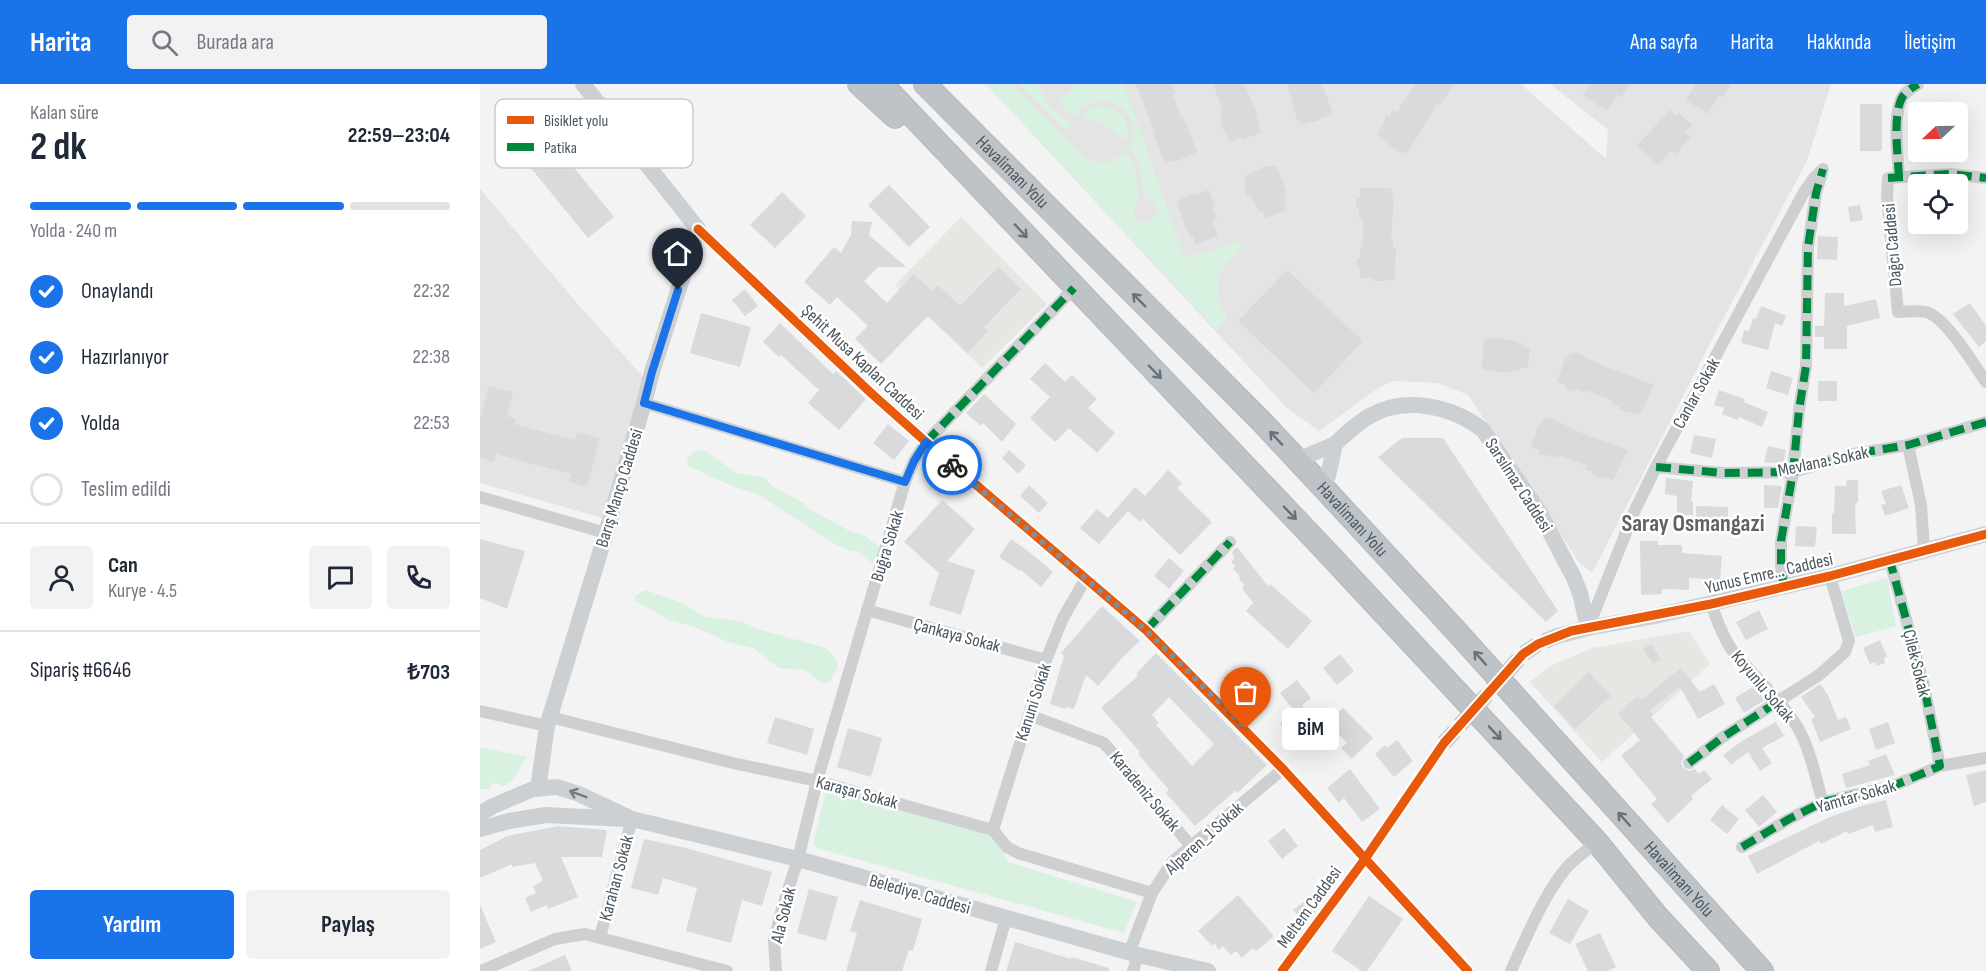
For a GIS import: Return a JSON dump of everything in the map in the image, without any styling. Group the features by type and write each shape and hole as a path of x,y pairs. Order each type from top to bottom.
{"highway":[{"path":"859,84 981,189"},
{"name":"Havalimanı Yolu","path":"882,84 1324,549 1597,842 1657,916 1708,971"},
{"name":"Havalimanı Yolu","path":"925,84 1320,484 1762,971"},
{"path":"945,84 1021,182"}],"street":[{"path":"583,84 595,99"},
{"name":"Dağcı Caddesi","path":"1918,84 1904,95 1899,104 1893,177 1888,205 1898,312 1927,312 1938,319 1981,364"},
{"path":"650,168 698,229"},
{"name":"Canlar Sokak","path":"1588,628 1627,528 1656,467 1804,192 1823,169 1816,193 1808,247 1806,366 1793,472"},
{"path":"1893,177 1950,174 1986,178"},
{"name":"Barış Manço Caddesi","path":"538,789 548,722 652,372 698,229"},
{"name":"Şehit Musa Kaplan Caddesi","path":"698,229 926,442 1146,630 1283,769 1468,971"},
{"name":"Buğra Sokak","path":"798,859 817,781 905,482 914,461 926,442 1074,288"},
{"path":"1981,364 1986,381"},
{"path":"644,403 905,482"},
{"name":"Sarsılmaz Caddesi","path":"1297,460 1335,444 1366,417 1393,406 1435,408 1456,413 1471,421 1483,430 1540,513 1577,585 1588,628"},
{"name":"Mevlana. Sokak","path":"1656,467 1723,473 1793,472 1854,454 1908,445 1986,422"},
{"path":"1320,484 1328,476 1335,444"},
{"path":"1908,445 1921,505 1924,549"},
{"path":"1784,587 1780,565 1781,541 1793,472"},
{"path":"480,497 606,533"},
{"name":"Yunus Emre... Caddesi","path":"1557,636 1784,587 1986,534"},
{"path":"1146,630 1230,542"},
{"name":"Çilek Sokak","path":"1890,561 1923,681 1940,766"},
{"path":"1689,764 1722,737 1819,675 1845,652 1849,640 1830,576"},
{"name":"Kanuni Sokak","path":"993,830 1046,660 1066,610 1086,578"},
{"name":"Koyunlu Sokak","path":"1712,604 1719,628 1732,650 1779,701 1798,729 1808,749 1823,802"},
{"name":"Çankaya Sokak","path":"867,610 1046,660"},
{"name":"Karaşar Sokak","path":"480,711 548,722 817,781 993,830 1007,847 1018,853 1152,893"},
{"name":"Karadeniz Sokak","path":"1029,715 1104,743 1191,846"},
{"name":"Meltem Caddesi","path":"1282,971 1365,859 1443,743"},
{"name":"Yamtar Sokak","path":"1742,847 1823,802 1893,786 1940,766 1986,758"},
{"name":"Alperen_1 Sokak","path":"1133,960 1152,893 1173,861 1283,769"},
{"path":"480,814 513,797 538,789 557,788 579,794 632,819"},
{"path":"480,829 508,821 546,815 632,819"},
{"name":"Belediye. Caddesi","path":"632,819 798,859 1006,918 1133,960 1208,971"},
{"name":"Karahan Sokak","path":"600,937 632,819"},
{"path":"1511,971 1557,881 1571,864 1597,842"},
{"name":"Ala Sokak","path":"776,971 774,941 798,859"},
{"path":"991,971 1006,918"},
{"path":"481,971 497,968 555,939 585,934 727,971"}],"shaded area":[{"path":"986,84 1521,84 1606,159 1608,130 1550,84 1831,84 1807,161 1592,573 1579,562 1468,395 1438,383 1394,381 1380,387 1319,431 1286,407"},
{"path":"480,189 645,379 602,518 480,483"},
{"path":"961,217 1047,304 982,368 895,285"},
{"path":"1689,631 1710,664 1602,762 1530,682 1548,667 1592,648"}],"green space":[{"path":"986,84 1012,84 1080,154 1092,161 1108,162 1126,152 1134,167 1137,184 1138,195 1134,215 1140,223 1147,222 1155,217 1157,208 1151,200 1145,198 1138,159 1130,146 1133,132 1132,121 1126,111 1107,101 1096,101 1085,106 1075,115 1058,102 1070,93 1073,84 1123,84 1185,258 1237,242 1241,250 1220,274 1217,289 1227,318 1217,329 1187,299"},
{"path":"1019,84 1038,84 1051,107 1060,116 1072,122 1066,131"},
{"path":"1097,106 1117,111 1121,115 1127,126 1127,141 1101,123 1081,117 1086,111"},
{"path":"698,450 705,451 737,473 765,478 772,486 804,503 811,510 848,530 865,536 885,551 876,566 858,551 838,546 757,494 729,485 688,466 687,460 692,453"},
{"path":"1887,578 1896,626 1856,637 1841,591"},
{"path":"645,590 682,603 705,617 741,621 761,630 826,648 837,660 837,668 830,681 824,684 805,670 779,668 753,648 728,642 697,628 669,620 635,601 635,596"},
{"path":"480,747 527,757 513,779 502,787 500,784 492,783 490,789 480,789"},
{"path":"829,778 998,833 1003,837 1009,862 1137,902 1124,933 817,848 813,844"}],"building":[{"path":"1136,84 1172,84 1176,94 1173,95 1181,118 1183,117 1186,123 1197,152 1175,162 1174,160 1166,163 1165,159 1163,160"},
{"path":"1213,84 1244,84 1256,111 1261,132 1243,140 1242,137 1230,142 1220,123 1223,122 1220,112 1223,111"},
{"path":"1287,84 1322,84 1333,114 1302,125 1301,121 1298,122"},
{"path":"1415,84 1454,84 1440,105 1438,103 1406,154 1400,150 1399,152 1377,135 1387,115 1389,117 1393,110 1397,112"},
{"path":"1590,84 1630,84 1621,97 1617,95 1607,111 1583,95"},
{"path":"1696,84 1731,84 1723,97 1719,95 1708,114 1686,100"},
{"path":"1860,104 1882,104 1882,151 1860,151"},
{"path":"1670,110 1677,116 1679,113 1692,125 1685,132 1691,137 1676,154 1671,150 1658,165 1637,146"},
{"path":"1268,165 1269,167 1276,165 1287,193 1284,194 1287,203 1284,204 1286,210 1265,218 1250,195 1247,196 1244,177"},
{"path":"531,168 574,168 614,217 588,238"},
{"path":"889,185 930,227 909,247 868,205"},
{"path":"1360,188 1392,189 1392,194 1394,194 1391,241 1393,241 1393,248 1396,248 1394,280 1373,281 1374,278 1360,278 1360,268 1357,268 1357,258 1360,258 1360,247 1362,247 1363,227 1362,219 1359,218 1359,208 1356,208 1357,198 1360,198"},
{"path":"1209,190 1217,219 1212,220 1218,236 1195,244 1193,236 1190,237 1186,230 1177,201 1193,193 1193,195"},
{"path":"782,192 806,216 775,248 750,225"},
{"path":"1860,205 1863,220 1850,222 1848,207"},
{"path":"852,221 872,222 869,235 906,267 878,267 864,281 887,303 913,274 933,291 938,285 960,306 998,267 1021,289 984,327 988,331 968,353 928,316 881,364 855,339 868,326 837,297 830,305 804,282 834,247 841,253 851,235"},
{"path":"1818,236 1838,237 1837,260 1817,259"},
{"path":"1287,270 1363,341 1314,393 1238,321"},
{"path":"745,289 758,306 745,316 732,300"},
{"path":"1825,293 1844,293 1844,306 1876,299 1880,318 1847,326 1847,349 1824,349 1824,337 1815,337 1815,326 1824,326"},
{"path":"1970,303 1986,326 1986,341 1979,347 1953,314"},
{"path":"1761,306 1786,316 1782,326 1775,323 1768,350 1741,343 1744,330 1749,331 1753,318 1756,319"},
{"path":"701,313 751,327 740,367 690,353"},
{"path":"780,323 833,374 836,371 866,399 839,430 808,403 819,390 781,355 779,357 763,342"},
{"path":"1491,337 1516,341 1516,343 1523,344 1523,347 1530,348 1528,368 1519,368 1519,371 1513,370 1512,373 1482,370 1483,345 1485,338 1490,339"},
{"path":"1575,352 1598,364 1654,385 1640,415 1619,410 1620,407 1612,404 1613,401 1586,390 1585,393 1576,389 1574,392 1565,388 1566,385 1557,382 1565,358 1568,359 1570,353"},
{"path":"1045,363 1065,382 1072,375 1097,399 1088,408 1115,433 1097,453 1069,428 1055,442 1030,418 1050,397 1030,379"},
{"path":"1771,371 1793,378 1788,395 1766,388"},
{"path":"1818,381 1837,381 1837,401 1818,401"},
{"path":"489,386 513,392 507,416 516,419 514,424 575,440 577,432 600,438 587,487 569,482 571,474 496,454 494,462 480,458 480,420"},
{"path":"1719,390 1745,399 1744,402 1768,412 1762,427 1739,417 1738,420 1722,414 1724,408 1714,405"},
{"path":"984,394 1016,424 1002,442 983,423 981,426 966,413"},
{"path":"1548,417 1571,429 1628,450 1613,480 1592,474 1593,472 1585,469 1587,466 1560,455 1558,458 1549,454 1548,457 1531,447 1539,423 1541,424 1544,418 1548,419"},
{"path":"888,424 909,441 894,460 873,443"},
{"path":"1694,435 1716,439 1712,458 1690,453"},
{"path":"1402,438 1443,438 1558,611 1546,622 1378,457"},
{"path":"1768,446 1786,450 1783,464 1764,462"},
{"path":"1009,450 1026,465 1018,474 1002,458"},
{"path":"1168,470 1182,483 1177,488 1212,522 1180,555 1143,519 1140,522 1128,511 1099,544 1080,528 1097,509 1108,518 1135,487 1145,496"},
{"path":"1666,478 1693,481 1691,501 1693,501 1693,515 1677,515 1677,496 1665,494"},
{"path":"1847,480 1858,480 1858,503 1855,503 1856,534 1832,534 1835,486 1846,486"},
{"path":"1029,485 1048,503 1039,513 1020,496"},
{"path":"1764,485 1782,486 1778,508 1764,508"},
{"path":"1901,485 1909,508 1885,516 1881,505 1886,504 1881,491"},
{"path":"942,500 975,529 947,561 975,570 961,615 929,605 939,573 904,542"},
{"path":"1696,506 1728,507 1728,525 1696,523"},
{"path":"1796,526 1817,527 1815,547 1795,546"},
{"path":"480,539 525,551 507,609 480,598"},
{"path":"1011,539 1053,572 1041,587 1021,570 999,557"},
{"path":"1640,541 1658,541 1658,545 1682,545 1682,553 1722,556 1720,580 1689,578 1689,590 1662,589 1662,594 1641,595"},
{"path":"1237,547 1268,586 1270,584 1312,621 1288,649 1246,611 1253,603 1242,588 1244,585 1231,562 1234,558 1232,552"},
{"path":"1169,558 1184,571 1169,589 1154,576"},
{"path":"1102,606 1140,641 1098,686 1086,675 1074,709 1066,707 1065,709 1050,704 1064,656 1061,653"},
{"path":"1759,610 1768,629 1746,640 1736,622"},
{"path":"1880,640 1887,657 1884,658 1885,663 1877,666 1875,662 1870,664 1863,648"},
{"path":"1651,644 1661,659 1653,664 1643,649"},
{"path":"1156,653 1267,765 1237,793 1235,791 1195,826 1166,793 1169,790 1138,754 1140,752 1101,708 1138,676 1136,674","holes":["1169,697 1214,744 1192,766 1156,725 1159,723 1152,715"]},
{"path":"1340,654 1354,671 1337,685 1323,668"},
{"path":"1681,668 1700,692 1714,684 1725,704 1698,719 1680,687 1650,710 1653,715 1651,717 1684,756 1681,763 1683,768 1689,771 1695,769 1699,774 1704,770 1712,779 1691,796 1693,799 1668,823 1651,804 1657,799 1621,756 1640,740 1618,713 1638,696 1641,700"},
{"path":"1589,672 1611,696 1575,729 1554,706"},
{"path":"1297,680 1311,698 1302,705 1318,729 1312,734 1310,731 1293,742 1280,723 1296,713 1280,693"},
{"path":"1820,684 1828,695 1838,720 1846,717 1851,729 1820,742 1811,719 1815,717 1801,697"},
{"path":"1754,686 1766,699 1744,713 1735,698"},
{"path":"1343,708 1373,738 1352,759 1341,748 1347,743 1328,722"},
{"path":"775,717 814,729 807,755 767,743"},
{"path":"1776,722 1784,736 1762,748 1772,763 1760,771 1748,752 1731,765 1723,755 1742,741"},
{"path":"1888,722 1895,743 1876,750 1869,729"},
{"path":"848,728 882,738 871,777 837,767"},
{"path":"1397,740 1413,761 1394,777 1375,754 1385,745 1387,748"},
{"path":"1886,754 1895,775 1846,788 1842,774 1870,765 1868,761"},
{"path":"1350,769 1380,809 1362,822 1344,798 1339,803 1327,788"},
{"path":"1986,770 1986,802 1974,806 1966,775"},
{"path":"1763,795 1777,812 1759,827 1745,810"},
{"path":"1886,800 1893,827 1875,832 1873,825 1848,834 1847,831 1821,844 1819,841 1757,874 1748,856 1830,817"},
{"path":"1722,805 1739,819 1727,834 1710,820"},
{"path":"558,826 607,830 602,857 561,857 578,897 548,909 547,905 531,912 525,898 536,893 533,886 543,881 535,863 512,867 512,864 480,878 480,850 507,836"},
{"path":"1284,828 1298,846 1282,859 1268,841"},
{"path":"644,839 772,872 762,906 742,900 731,943 686,931 697,888 663,878 658,895 631,888"},
{"path":"809,889 838,897 826,941 797,933"},
{"path":"1238,895 1274,936 1256,951 1253,948 1242,958 1236,951 1231,955 1223,946 1219,950 1214,943 1212,946 1198,931"},
{"path":"1369,896 1403,919 1367,971 1362,971 1332,951"},
{"path":"1568,899 1589,911 1570,944 1549,933"},
{"path":"860,900 922,919 913,951 909,950 902,971 846,971 857,933 850,931"},
{"path":"1306,900 1316,912 1306,925 1293,910"},
{"path":"480,905 496,942 480,949"},
{"path":"1600,933 1616,967 1608,971 1588,971 1575,944"},
{"path":"1015,942 1109,968 1109,971 1006,971"},
{"path":"565,955 572,971 528,971"}],"tunnel":[{"path":"1444,743 1523,654 1538,644 1557,636"}],"marked path":[{"path":"1899,177 1896,135 1898,113 1903,96 1918,84"},
{"path":"1784,587 1781,541 1793,472 1806,366 1808,247 1816,193 1823,169"},
{"path":"1888,178 1950,174 1986,178"},
{"path":"926,442 1074,288"},
{"path":"1656,467 1723,473 1793,472 1854,454 1908,445 1986,422"},
{"path":"1146,630 1230,542"},
{"path":"1742,847 1823,802 1893,786 1940,766 1923,681 1890,561"},
{"path":"1689,763 1723,737 1779,701"}],"cycle path":[{"path":"698,229 871,393 1146,630 1283,769 1468,971"},
{"path":"1282,971 1365,859 1444,743 1523,654 1538,644 1571,631 1711,604 1830,576 1986,534"}],"way so far":[{"path":"952,465 1146,630 1246,729"}],"place":[{"name":"BİM","path":"1246,729"}],"district":[{"name":"Saray Osmangazi","path":"1693,523"}],"route":[{"path":"678,290 644,403 905,482 926,442 952,465"}]}
